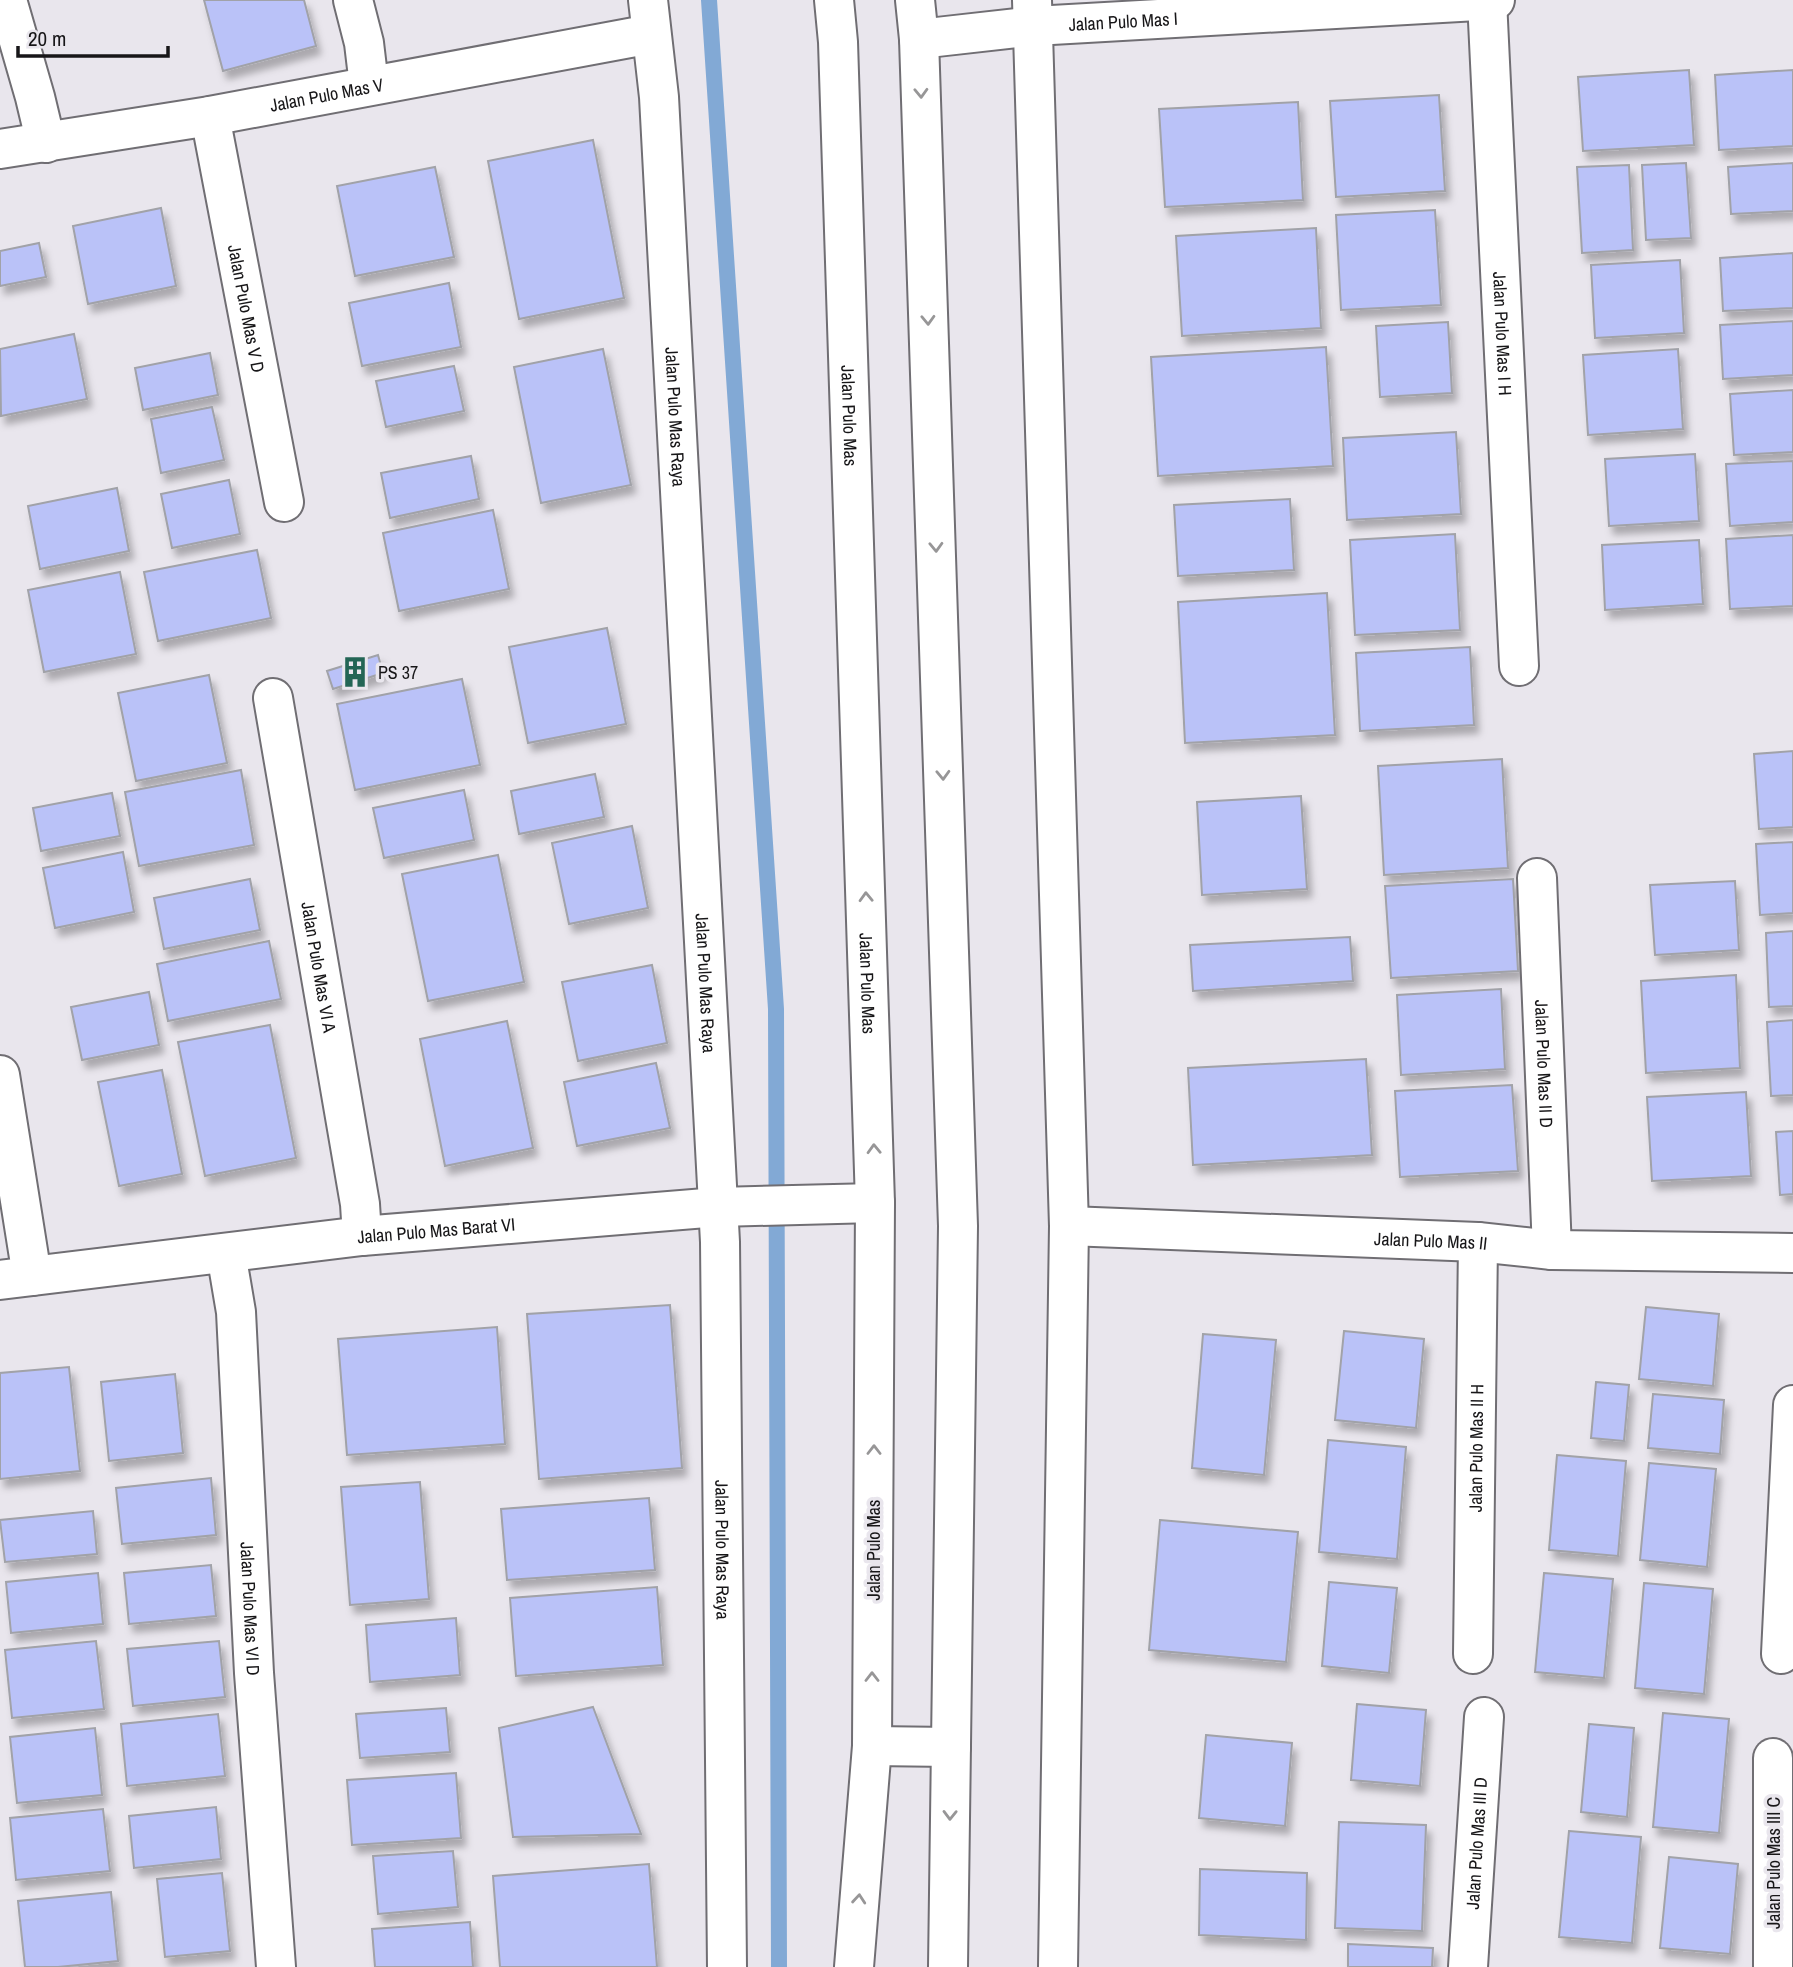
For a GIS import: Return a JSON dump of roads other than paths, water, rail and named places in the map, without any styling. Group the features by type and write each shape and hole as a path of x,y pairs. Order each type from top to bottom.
{"street":[{"path":"7,0 46,142"},
{"path":"353,0 369,85"},
{"name":"Jalan Pulo Mas","path":"834,0 838,42 872,1746 854,1967"},
{"path":"915,0 927,38 958,1226 948,1967"},
{"name":"Jalan Pulo Mas I H","path":"1487,0 1519,666"},
{"name":"Jalan Pulo Mas I","path":"927,38 1028,18 1495,0"},
{"name":"Jalan Pulo Mas V","path":"0,149 210,116 369,85 649,17"},
{"name":"Jalan Pulo Mas Raya","path":"649,17 659,97 735,1207 720,1242 727,1967"},
{"path":"1028,18 1069,1226 1058,1967"},
{"name":"Jalan Pulo Mas V D","path":"210,116 284,502"},
{"name":"Jalan Pulo Mas VI A","path":"273,698 359,1204 362,1236"},
{"name":"Jalan Pulo Mas II D","path":"1537,878 1552,1250"},
{"path":"0,1075 16,1278"},
{"name":"Jalan Pulo Mas Barat VI","path":"16,1278 362,1236 735,1207 860,1204"},
{"name":"Jalan Pulo Mas II","path":"1069,1226 1478,1242 1552,1250 1793,1253"},
{"name":"Jalan Pulo Mas II H","path":"1473,1654 1478,1242"},
{"name":"Jalan Pulo Mas VI D","path":"226,1253 236,1312 254,1673 276,1967"},
{"path":"1780,1654 1793,1405"},
{"name":"Jalan Pulo Mas III D","path":"1468,1967 1485,1717"},
{"path":"872,1746 951,1747"},
{"name":"Jalan Pulo Mas III C","path":"1773,1758 1773,1967"}],"waterway":[{"path":"709,0 776,1009 779,1967"}],"place":[{"name":"PS 37","path":"355,672"}]}
